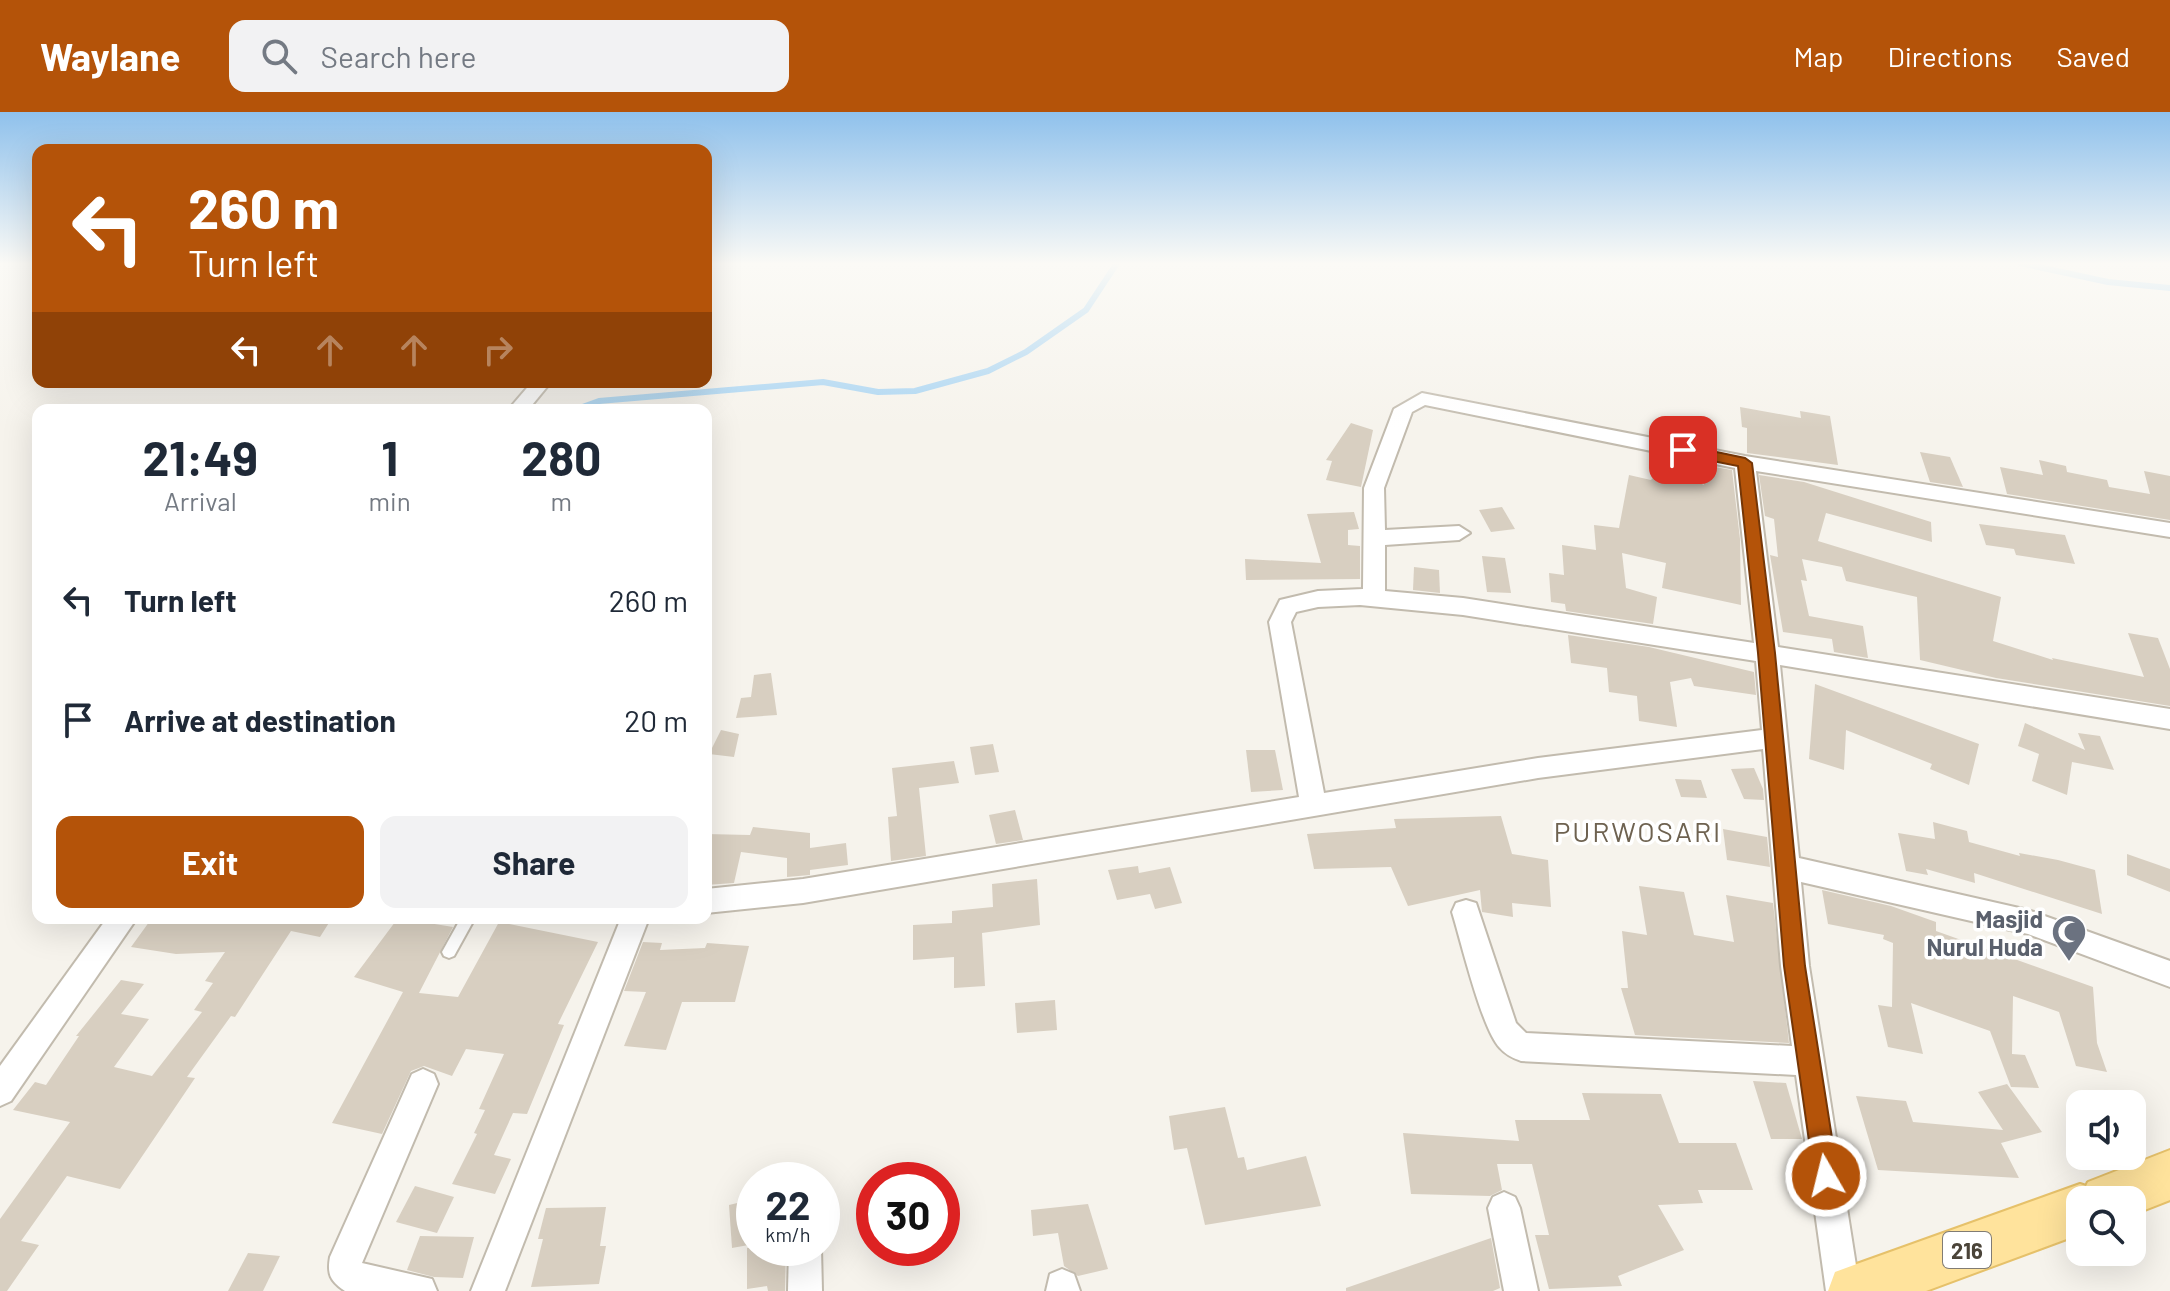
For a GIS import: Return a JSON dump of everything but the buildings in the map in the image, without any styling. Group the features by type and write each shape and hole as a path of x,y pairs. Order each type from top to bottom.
{"main road":[{"path":"2142,1186 2170,1175"},
{"name":"216","path":"1854,1291 2066,1214"}],"street":[{"path":"523,404 537,388"},
{"path":"1374,599 1377,475 1404,409 1422,399 1745,463 2170,530"},
{"path":"1745,463 1767,653 1772,738 1795,966 1843,1291"},
{"path":"1374,538 1459,533"},
{"path":"1313,805 1280,622 1282,613 1300,600 1374,599 1496,612 1767,653 2027,700 2170,719"},
{"path":"712,900 803,891 1538,768 1772,738"},
{"path":"1787,867 2028,922 2170,974"},
{"path":"1466,912 1503,1027 1508,1037 1521,1047 1809,1061"},
{"path":"0,1091 119,924"},
{"path":"488,1291 633,924"},
{"path":"420,1291 362,1283 344,1271 346,1257 423,1084"},
{"path":"1504,1208 1521,1291"},
{"path":"805,1266 805,1291"}],"lane":[{"path":"449,952 465,924"}],"waterway":[{"path":"591,404 823,382 878,392 915,391 988,371 1026,352 1075,318"}],"place":[{"name":"Masjid Nurul Huda","path":"2069,963"}],"district":[{"name":"PURWOSARI","path":"1638,831"}],"route":[{"path":"1683,450 1745,463 1767,653 1772,738 1795,966 1826,1176"}]}
